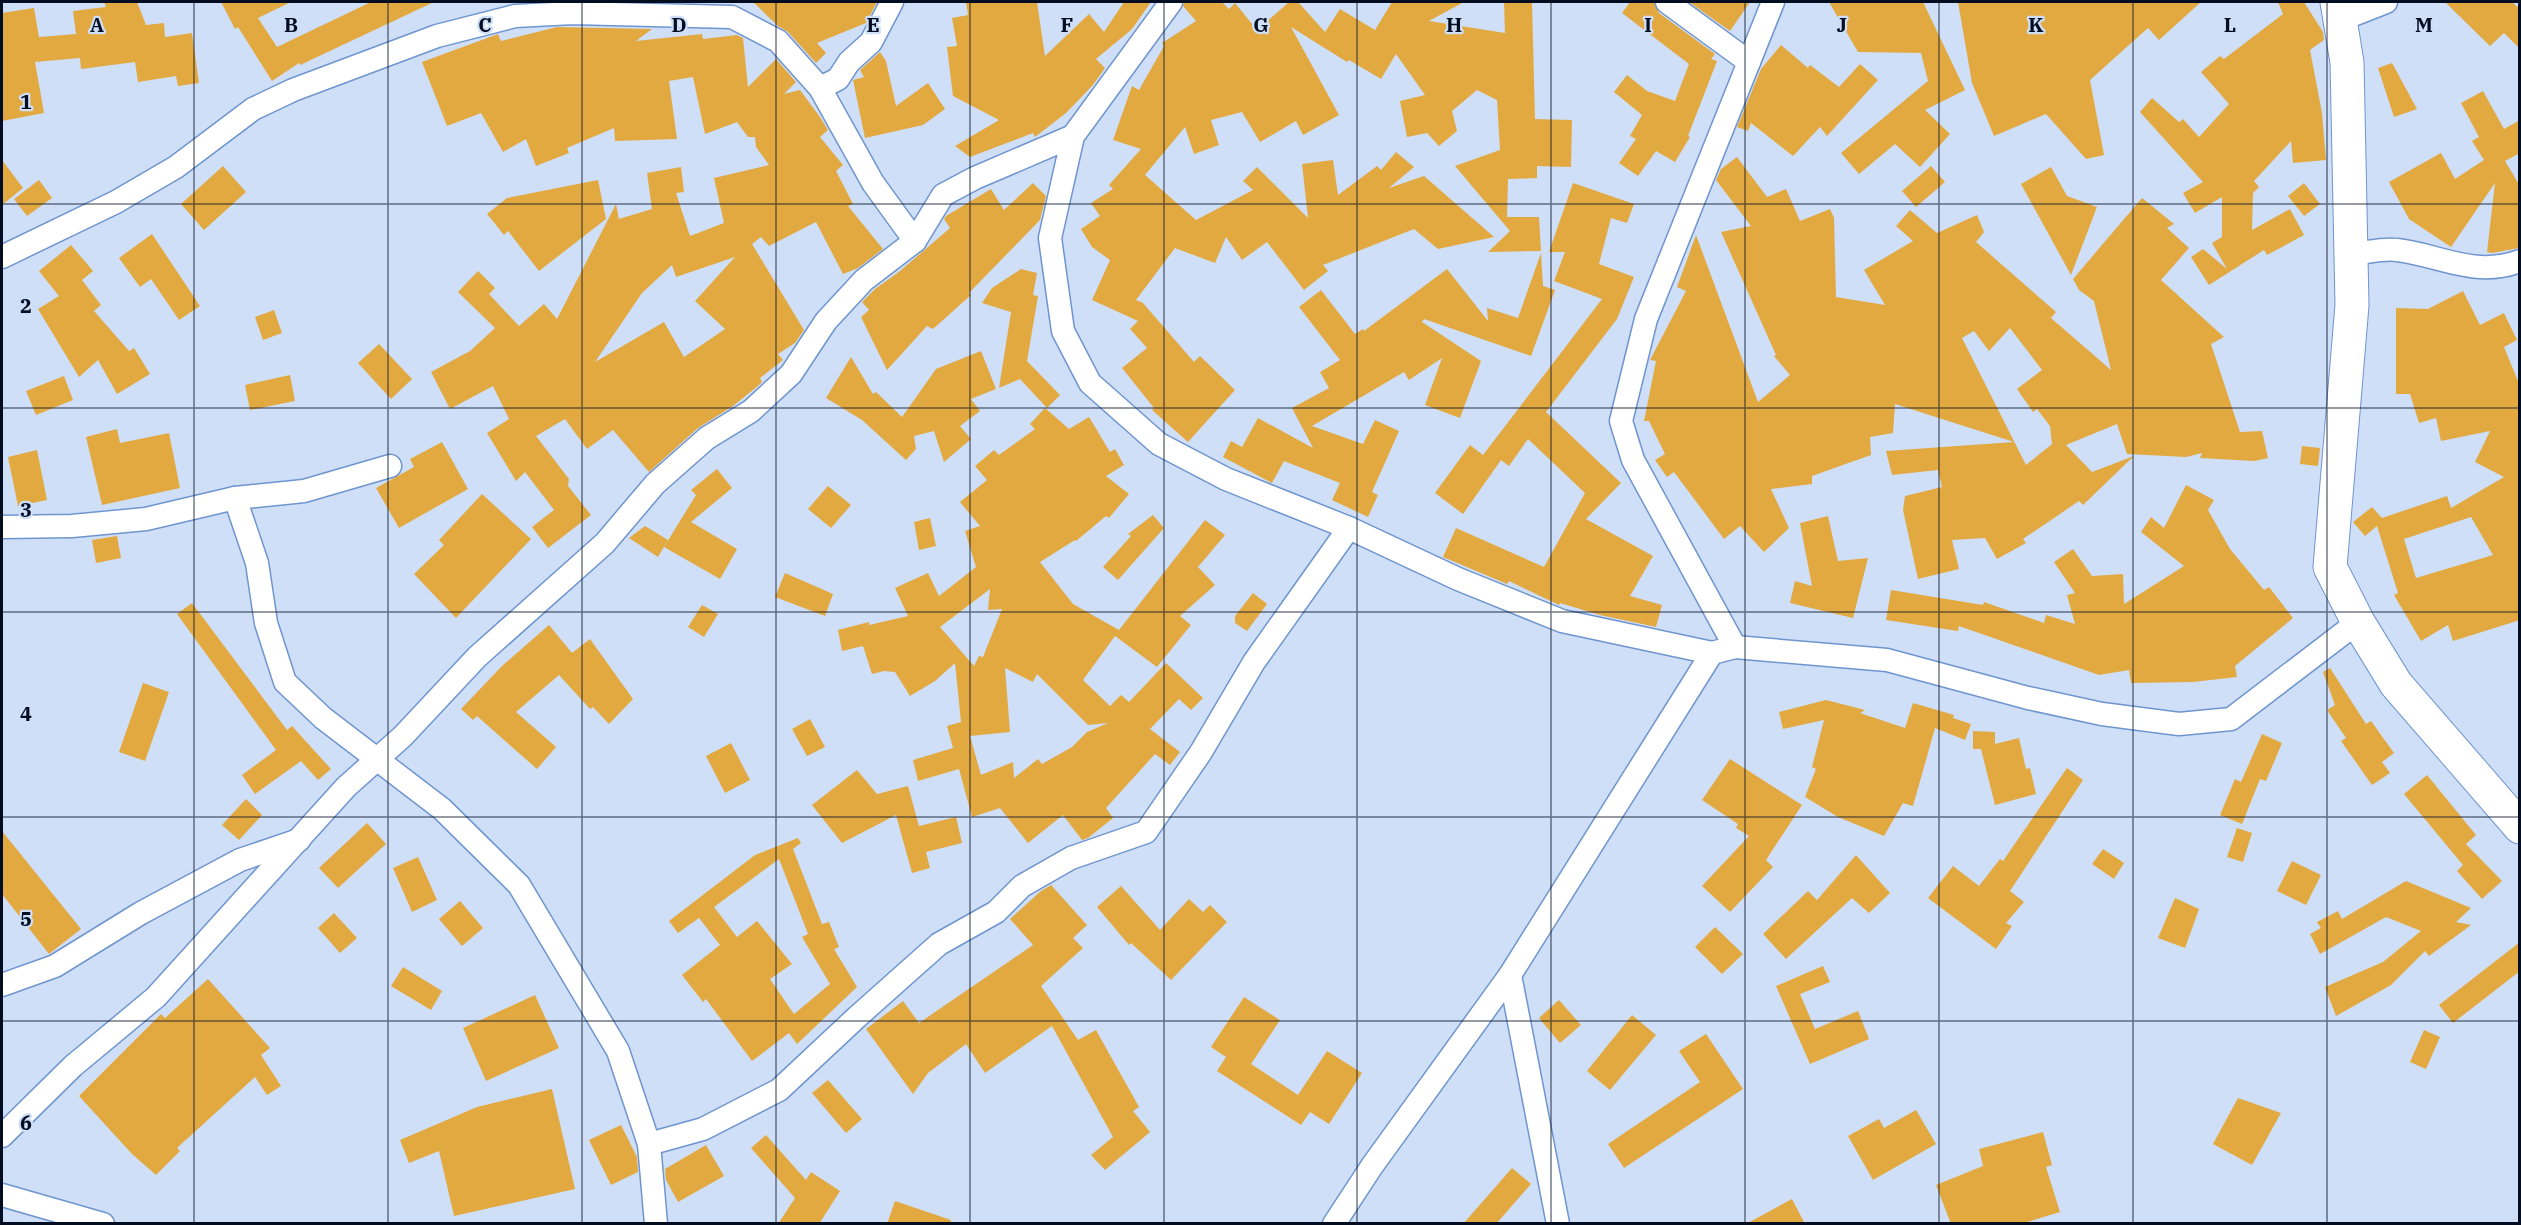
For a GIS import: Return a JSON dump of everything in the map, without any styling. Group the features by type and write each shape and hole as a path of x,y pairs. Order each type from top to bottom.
{"street":[{"path":"820,88 838,80 849,62 871,42 892,2"},
{"path":"1171,2 1073,136 1050,238 1063,331 1090,383 1159,444 1226,479 1349,528 1458,579 1562,621 1712,653 1735,647 1887,660 2060,705 2102,714 2179,724 2231,719 2358,622"},
{"path":"1667,2 1749,62"},
{"path":"1735,647 1633,460 1621,421 1646,319 1773,2"},
{"path":"2386,2 2338,11 2347,62 2352,305 2330,567 2358,622 2396,684 2520,827"},
{"path":"2,257 116,201 176,167 252,109 293,90 437,36 515,16 592,13 732,16 778,41 820,88 873,183 915,241"},
{"path":"2,1136 73,1066 156,997 346,787 403,736 477,657 605,543 656,484 707,438 751,411 791,374 826,321 841,304 864,280 915,241 943,195 975,178 1073,136"},
{"path":"2351,254 2396,250 2479,268 2520,261"},
{"path":"2,527 72,526 146,519 235,498 304,491 390,466"},
{"path":"235,498 257,563 266,623 285,681 323,718 442,808 519,885 618,1051 649,1144 656,1224"},
{"path":"649,1144 703,1129 779,1090 856,1017 939,944 996,912 1022,886 1071,858 1146,832 1201,752 1254,662 1349,528"},
{"path":"1334,1224 1371,1166 1510,975 1712,653"},
{"path":"2,985 55,966 141,913 240,860 301,839"},
{"path":"1510,975 1558,1224"},
{"path":"2,1195 103,1224"}],"building":[{"path":"104,2 137,2 146,25 164,23 165,37 192,33 199,83 178,86 176,76 138,82 135,62 81,69 80,58 35,62 44,113 2,121 2,13 34,8 39,37 76,34 73,11 106,7"},
{"path":"221,2 291,2 258,18 277,47 371,2 434,2 300,65 299,63 272,81 238,27 235,29"},
{"path":"753,2 877,2 866,23 817,43 826,53 816,63 788,32 778,26"},
{"path":"1037,2 1045,56 1089,14 1104,32 1124,2 1151,2 1132,29 1096,59 1105,68 1093,85 1066,113 1035,137 1033,133 970,157 955,146 999,120 953,96 947,47 957,46 952,18 968,15 966,3"},
{"path":"1184,2 1222,2 1229,9 1235,3 1257,30 1289,2 1298,2 1325,32 1340,9 1375,30 1392,2 1464,2 1429,21 1505,33 1504,2 1532,2 1535,119 1572,120 1571,167 1537,166 1537,178 1508,179 1507,217 1539,217 1541,251 1488,252 1510,231 1455,166 1500,150 1497,100 1477,90 1452,111 1457,131 1439,146 1427,133 1407,137 1400,101 1425,95 1396,54 1381,79 1349,60 1347,62 1291,27 1339,115 1303,135 1296,121 1260,142 1242,112 1211,120 1219,145 1194,154 1185,127 1145,175 1196,220 1253,190 1243,181 1257,167 1308,218 1302,164 1333,160 1338,195 1377,166 1381,170 1396,152 1414,167 1389,188 1424,176 1494,237 1438,249 1414,229 1323,265 1328,271 1304,290 1267,242 1242,260 1226,237 1215,263 1175,248 1136,300 1143,303 1194,362 1200,356 1235,390 1188,442 1152,410 1154,408 1122,368 1147,348 1130,329 1138,321 1092,300 1110,260 1092,247 1081,229 1100,216 1091,203 1113,189 1109,185 1141,149 1113,140 1132,86 1139,90 1164,46 1162,43 1196,21 1183,6"},
{"path":"1630,2 1654,2 1659,13 1715,54 1711,59 1717,61 1688,136 1690,137 1675,162 1656,151 1638,176 1619,163 1636,139 1630,136 1642,115 1614,92 1627,75 1647,91 1675,101 1689,64 1622,13"},
{"path":"1689,2 1750,2 1730,31"},
{"path":"1829,2 1923,2 1965,90 1925,110 1950,134 1920,167 1895,144 1859,174 1841,153 1928,81 1921,53 1858,52"},
{"path":"1958,2 2201,2 2159,40 2148,28 2090,80 2104,155 2086,159 2046,114 1994,136 1972,83"},
{"path":"2278,2 2304,2 2323,32 2324,40 2310,50 2322,113 2326,160 2293,163 2291,141 2254,181 2259,187 2253,193 2252,230 2290,209 2304,235 2267,255 2264,250 2209,285 2191,257 2203,249 2227,269 2212,243 2222,237 2222,197 2195,213 2183,193 2203,182 2140,112 2152,98 2179,122 2183,119 2199,137 2229,104 2201,72 2220,56 2224,59 2283,14"},
{"path":"2445,2 2512,2 2520,9 2520,49 2504,33 2490,46"},
{"path":"557,27 652,29 636,41 702,34 703,39 737,35 743,38 748,87 776,59 796,82 784,94 800,90 820,117 828,130 820,137 843,165 836,171 853,204 848,206 883,249 858,268 843,274 816,222 769,246 761,237 752,244 804,330 795,343 778,354 783,360 760,378 762,382 758,386 733,406 698,428 649,472 613,430 587,449 565,419 536,436 569,479 568,486 591,515 548,548 532,527 554,510 525,472 516,481 487,433 509,419 493,386 450,409 431,372 470,351 495,328 458,292 478,271 495,288 489,294 519,326 544,304 557,319 616,204 619,219 652,209 647,173 681,167 684,192 676,193 690,236 724,223 714,178 769,165 756,147 755,137 748,137 737,122 705,134 693,77 669,81 677,139 615,141 614,128 567,148 569,153 536,166 526,139 503,152 481,113 447,126 422,62 498,34 501,41","holes":["735,257 695,301 725,329 684,357 664,322 595,362 642,293 672,265 676,277"]},
{"path":"1781,45 1808,68 1810,65 1839,87 1860,64 1878,80 1827,136 1820,127 1793,156 1751,123 1748,131 1737,127 1761,69"},
{"path":"880,52 886,61 896,106 928,83 945,109 923,125 865,138 853,80 864,77 860,70"},
{"path":"2392,63 2417,109 2394,117 2378,68"},
{"path":"2483,91 2504,129 2520,120 2520,153 2505,161 2520,186 2519,248 2492,253 2487,252 2495,183 2451,247 2409,219 2389,182 2441,153 2455,179 2484,160 2472,141 2479,137 2461,103"},
{"path":"1737,157 1767,197 1786,189 1800,221 1830,209 1834,218 1836,297 1885,305 1864,270 1913,241 1896,226 1910,210 1937,233 1977,215 1984,232 1976,242 2056,312 2051,318 2111,370 2094,301 2079,290 2073,279 2142,198 2174,224 2167,228 2189,248 2161,280 2224,337 2211,344 2240,432 2262,431 2268,458 2254,461 2200,458 2202,453 2186,457 2127,454 2117,424 2066,445 2092,472 2134,456 2083,505 2079,501 2023,539 2026,543 1997,559 1985,538 1952,540 1959,569 1918,579 1903,510 1905,496 1942,487 1938,470 1892,475 1886,451 2014,442 1895,404 1893,433 1870,437 1871,455 1812,476 1812,484 1771,489 1789,528 1764,552 1740,526 1724,539 1674,472 1667,477 1655,460 1665,454 1649,421 1644,421 1656,361 1650,360 1686,291 1677,287 1696,235 1758,402 1790,375 1774,356 1776,355 1721,232 1751,226 1716,180 1721,169","holes":["2010,328 2042,370 2017,389 2033,412 2037,409 2050,426 2052,444 2026,465 1962,338 1974,331 1989,351"]},
{"path":"2,160 23,188 2,205"},
{"path":"223,166 246,192 204,230 181,204"},
{"path":"1931,166 1945,182 1916,207 1902,191"},
{"path":"2051,167 2067,196 2097,207 2071,275 2021,184"},
{"path":"39,180 52,198 27,216 14,199"},
{"path":"598,180 606,219 539,271 508,231 504,235 487,214 507,198"},
{"path":"1033,183 1046,196 1040,220 969,293 971,295 933,329 927,326 887,370 861,317 869,310 862,302 950,228 944,219 946,216 991,189 1004,210"},
{"path":"1573,183 1634,204 1627,223 1611,218 1599,264 1634,277 1617,319 1546,412 1621,483 1586,519 1653,556 1630,596 1662,605 1656,627 1600,615 1560,603 1559,605 1509,581 1507,584 1443,557 1456,528 1544,567 1585,493 1528,439 1509,466 1501,460 1463,514 1435,493 1470,445 1483,455 1602,299 1554,281 1565,252 1549,252"},
{"path":"2304,183 2320,204 2304,216 2288,196"},
{"path":"152,234 200,306 179,320 151,279 140,287 119,258"},
{"path":"71,245 93,271 82,280 101,305 94,311 129,351 134,348 150,374 117,394 98,360 79,377 38,309 59,296 39,271"},
{"path":"1541,253 1543,286 1555,290 1531,356 1424,319 1422,322 1481,361 1460,418 1425,405 1442,358 1409,380 1404,372 1312,426 1363,444 1375,420 1399,431 1372,492 1378,495 1368,517 1332,500 1340,483 1284,461 1272,483 1223,457 1231,441 1242,447 1258,418 1313,448 1292,408 1329,388 1320,372 1340,360 1299,307 1321,290 1355,334 1363,329 1364,331 1447,269 1488,321 1487,308 1518,318"},
{"path":"1021,269 1037,273 1033,295 1038,296 1027,361 1060,395 1047,408 1020,379 999,388 1011,312 982,303 992,288"},
{"path":"2463,291 2480,325 2504,313 2517,340 2504,347 2520,386 2520,620 2453,641 2448,625 2421,641 2394,595 2398,593 2377,526 2365,536 2353,522 2372,507 2382,518 2447,496 2451,508 2504,477 2475,462 2490,431 2441,441 2436,418 2419,423 2410,394 2396,394 2396,308 2428,309","holes":["2471,517 2493,555 2416,578 2404,539"]},
{"path":"274,310 282,333 263,340 255,317"},
{"path":"379,344 412,379 391,399 358,363"},
{"path":"981,351 996,389 971,399 980,411 960,426 971,439 944,462 934,431 914,436 916,449 906,460 862,420 826,398 851,357 873,394 876,392 902,417 936,369"},
{"path":"290,375 295,401 250,410 245,385"},
{"path":"64,376 73,400 36,415 26,391"},
{"path":"1045,408 1069,429 1089,417 1110,452 1115,449 1124,465 1106,476 1129,494 1109,518 1106,516 1076,541 1040,562 1073,604 1119,630 1205,520 1225,535 1198,567 1215,585 1180,616 1191,625 1157,667 1115,636 1083,680 1110,706 1121,695 1129,702 1166,663 1203,698 1191,710 1179,699 1150,729 1180,752 1170,765 1155,754 1106,808 1113,818 1088,838 1082,840 1063,815 1028,843 1000,808 972,817 959,769 918,781 913,760 953,748 947,726 961,722 955,663 935,681 910,696 895,672 884,671 872,674 863,646 842,651 838,630 908,616 895,588 928,573 939,596 976,567 965,531 980,526 960,502 987,480 975,466 994,450 999,455 1035,429 1030,424","holes":["990,589 988,610 1002,609 983,657 979,656 974,666 940,627","1005,668 1033,682 1037,674 1088,725 1108,723 1087,732 1072,747 1042,764 1038,759 1014,778 1013,762 981,775 970,736 1010,732"]},
{"path":"117,429 120,443 169,433 180,488 102,505 86,437"},
{"path":"442,442 468,489 399,528 376,488 414,467 410,459"},
{"path":"2302,446 2320,448 2318,466 2300,464"},
{"path":"37,450 47,500 18,506 8,457"},
{"path":"717,469 732,488 691,522 737,549 720,579 664,547 696,495 691,490"},
{"path":"2186,485 2214,500 2208,510 2230,549 2264,590 2269,587 2293,618 2235,666 2237,677 2193,682 2131,683 2129,670 2099,675 1959,626 1958,631 1886,620 1891,590 1983,605 1984,602 2044,623 2046,615 2075,624 2067,595 2075,593 2054,562 2073,549 2092,576 2123,574 2124,604 2184,566 2141,532 2151,517 2164,528"},
{"path":"828,486 851,505 831,528 808,509"},
{"path":"482,494 531,539 456,618 414,574 444,545 439,540"},
{"path":"1153,515 1164,528 1118,580 1103,567 1131,536 1128,534"},
{"path":"1828,516 1838,561 1868,558 1853,618 1790,603 1795,581 1812,586 1800,523"},
{"path":"930,518 936,546 919,550 914,522"},
{"path":"645,526 668,540 658,557 629,538"},
{"path":"117,536 121,558 96,563 92,540"},
{"path":"785,573 833,594 825,616 775,597"},
{"path":"1253,593 1267,604 1247,631 1235,623 1235,616"},
{"path":"192,603 287,730 292,726 331,769 318,780 301,761 255,794 242,775 276,750 177,614"},
{"path":"702,605 718,614 704,637 688,627"},
{"path":"549,625 572,653 590,639 633,699 609,724 593,707 590,709 559,675 516,712 556,747 537,769 477,716 473,720 461,709 502,666"},
{"path":"2330,668 2366,724 2371,721 2394,753 2382,762 2390,773 2372,785 2341,741 2346,738 2327,710 2335,705 2323,672"},
{"path":"143,683 169,692 145,761 119,752"},
{"path":"1826,700 1865,710 1860,713 1905,728 1913,703 1954,715 1953,718 1971,724 1965,740 1935,728 1913,806 1903,803 1884,836 1838,817 1805,797 1816,769 1812,767 1824,720 1783,729 1779,712"},
{"path":"810,719 825,747 807,756 792,729"},
{"path":"1973,731 1995,732 1995,744 2019,738 2026,769 2030,768 2036,794 1995,805 1981,749 1973,749"},
{"path":"2262,734 2282,743 2266,781 2260,779 2242,824 2220,815 2235,779 2241,782"},
{"path":"731,743 750,780 725,793 706,756"},
{"path":"1730,759 1802,805 1766,860 1773,867 1730,912 1702,886 1749,836 1736,828 1738,824 1702,800"},
{"path":"2067,768 2083,780 2010,891 2024,902 2006,923 2012,926 1996,949 1928,898 1953,866 1979,886 2000,859 2003,861"},
{"path":"857,770 877,794 908,786 919,826 956,817 962,843 926,852 930,868 912,873 896,815 842,843 812,805"},
{"path":"2427,775 2476,835 2466,844 2502,881 2482,899 2457,871 2463,865 2404,794"},
{"path":"246,799 262,815 239,840 222,825"},
{"path":"367,823 386,844 338,888 319,868"},
{"path":"2237,828 2252,833 2243,862 2227,857"},
{"path":"2,831 81,929 49,954 2,894"},
{"path":"798,838 801,843 793,849 822,924 829,922 839,947 834,949 857,987 797,1044 789,1033 752,1061 706,999 703,1002 682,975 720,945 699,918 678,933 669,921 755,855","holes":["779,859 808,934 802,937 830,984 794,1014 770,979 792,964 757,921 737,937 714,907"]},
{"path":"2103,849 2124,863 2114,879 2092,864"},
{"path":"1856,855 1890,893 1869,913 1852,898 1786,959 1763,934 1808,891 1817,900"},
{"path":"418,857 437,900 412,912 393,868"},
{"path":"2292,861 2321,875 2306,905 2277,891"},
{"path":"2406,881 2471,908 2456,922 2471,925 2429,956 2425,951 2391,985 2336,1016 2325,987 2383,962 2421,931 2386,917 2320,954 2310,934 2321,928 2317,922 2338,911 2342,919"},
{"path":"1051,885 1087,925 1073,938 1083,948 1041,986 1078,1040 1096,1030 1139,1107 1133,1111 1150,1132 1105,1170 1091,1155 1113,1137 1052,1026 985,1073 966,1044 928,1073 913,1094 866,1029 903,1001 919,1023 1033,945 1010,919"},
{"path":"1121,886 1160,930 1189,899 1203,912 1210,905 1227,922 1171,980 1131,943 1129,945 1097,907"},
{"path":"2175,898 2199,909 2185,948 2158,938"},
{"path":"460,901 483,928 462,946 439,919"},
{"path":"334,913 357,938 340,953 318,928"},
{"path":"1715,927 1743,954 1722,974 1695,947"},
{"path":"2520,942 2520,971 2453,1023 2439,1005"},
{"path":"1823,966 1830,982 1800,994 1815,1029 1858,1011 1869,1039 1810,1064 1776,986"},
{"path":"403,967 442,991 431,1010 391,986"},
{"path":"208,979 270,1048 261,1055 281,1086 267,1095 255,1077 177,1148 180,1151 156,1175 132,1154 79,1096 161,1014 165,1018"},
{"path":"535,995 559,1048 486,1081 463,1028"},
{"path":"1244,997 1280,1020 1251,1064 1298,1095 1327,1051 1362,1073 1329,1124 1310,1112 1301,1125 1217,1071 1226,1057 1211,1047"},
{"path":"1559,1000 1581,1025 1560,1043 1539,1018"},
{"path":"1632,1015 1656,1035 1610,1090 1587,1071"},
{"path":"2424,1030 2440,1037 2426,1069 2410,1062"},
{"path":"1706,1034 1743,1089 1624,1168 1608,1144 1700,1082 1679,1051"},
{"path":"828,1080 862,1119 846,1133 812,1093"},
{"path":"552,1089 575,1189 454,1216 439,1151 409,1163 400,1140 477,1107"},
{"path":"2238,1098 2281,1113 2252,1165 2213,1144"},
{"path":"1916,1110 1936,1144 1873,1180 1848,1136 1879,1119 1884,1128"},
{"path":"621,1125 637,1157 638,1172 611,1185 589,1140"},
{"path":"2043,1132 2052,1165 2046,1167 2060,1212 2021,1224 1951,1224 1936,1185 1983,1166 1979,1149"},
{"path":"766,1135 806,1180 811,1172 840,1191 819,1224 778,1224 795,1198 751,1148"},
{"path":"706,1145 724,1176 678,1202 666,1180 665,1169"},
{"path":"1512,1168 1531,1184 1496,1224 1463,1224"},
{"path":"1792,1199 1805,1224 1746,1224"},
{"path":"895,1201 951,1220 951,1224 887,1224"}]}
